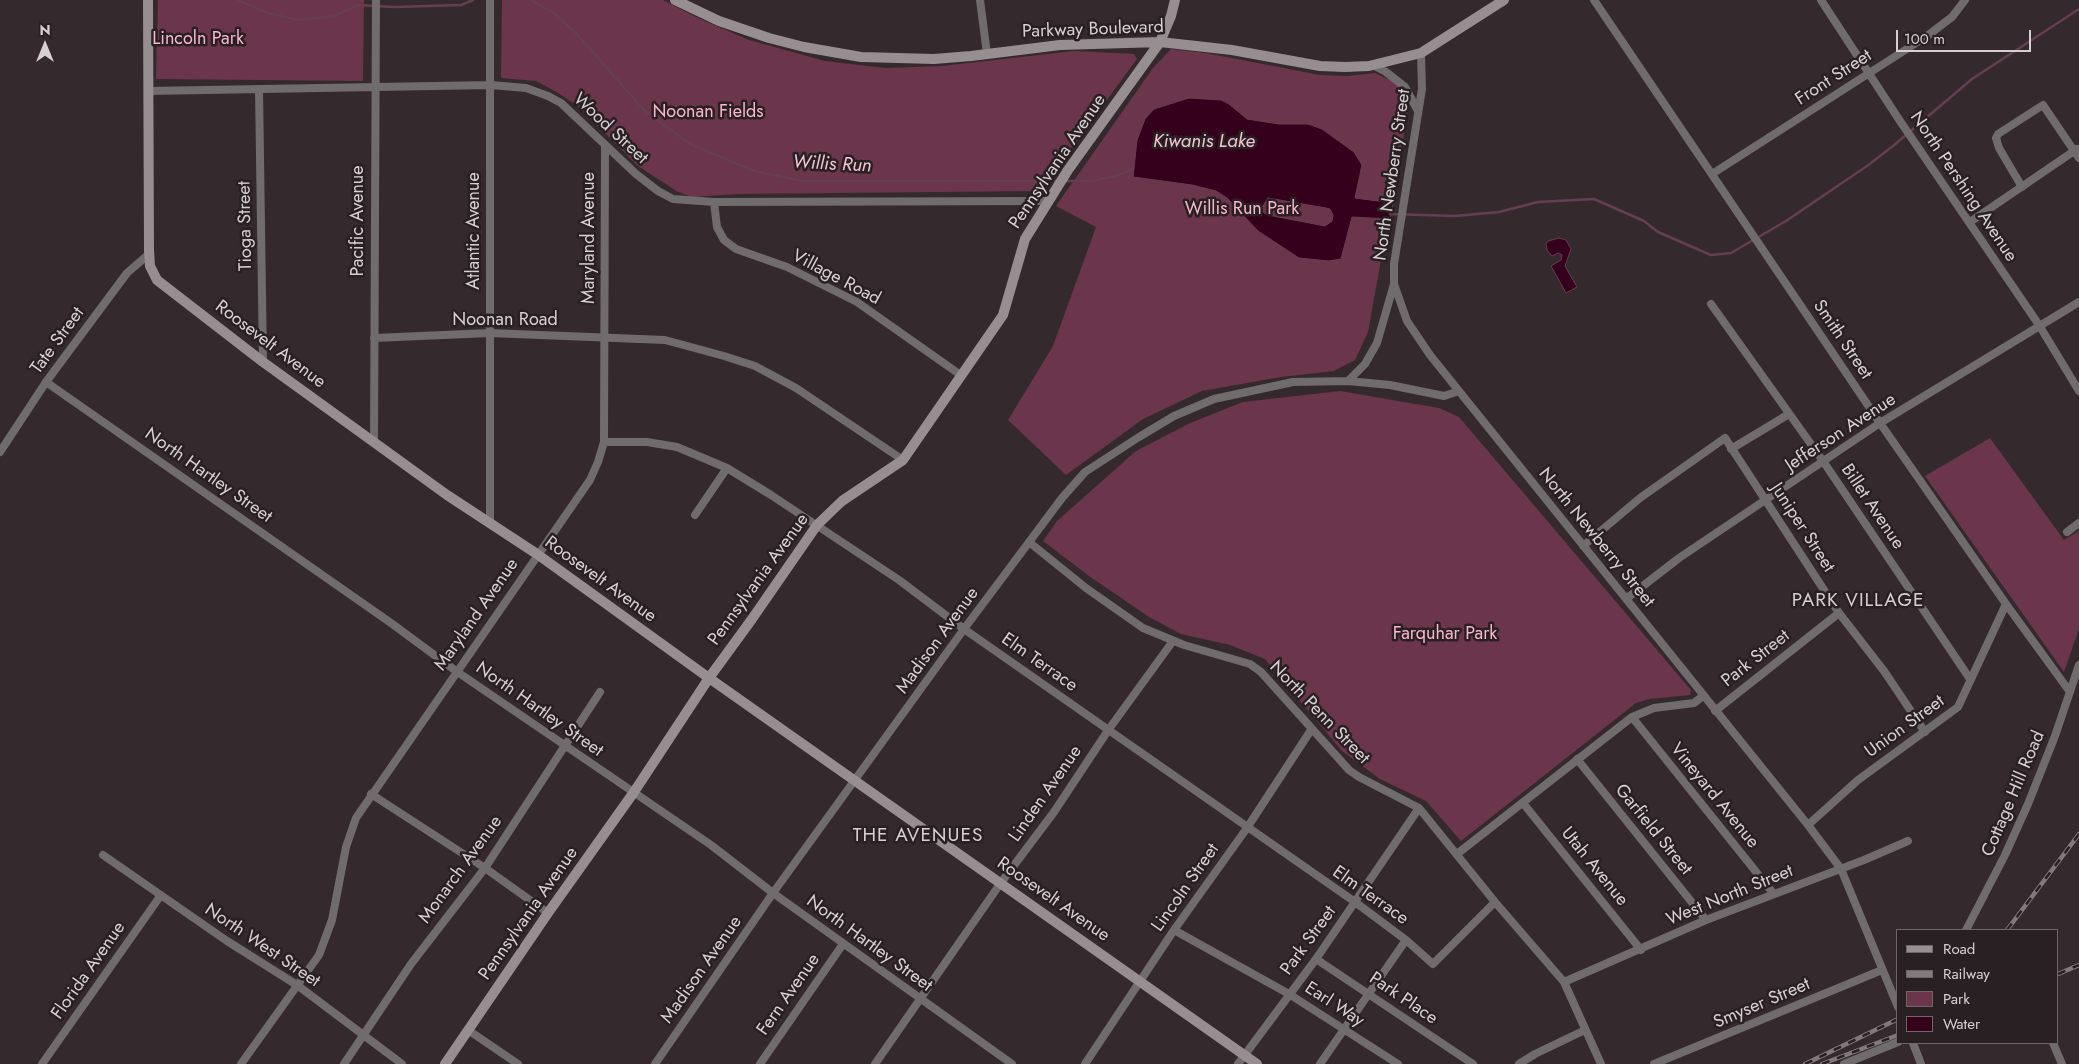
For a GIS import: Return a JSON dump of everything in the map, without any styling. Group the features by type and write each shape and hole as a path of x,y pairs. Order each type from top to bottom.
{"street":[{"name":"Roosevelt Avenue","path":"148,0 149,254 150,266 157,280 263,362 447,495 490,521 537,554 709,678 1000,884 1142,981 1257,1064"},
{"name":"Pacific Avenue","path":"374,442 374,88 376,0"},
{"name":"Atlantic Avenue","path":"490,0 490,521"},
{"name":"Parkway Boulevard","path":"675,0 741,29 804,47 869,57 911,60 987,54 1060,45 1160,42 1232,50 1320,66 1345,67 1373,65 1421,53 1504,0"},
{"path":"980,0 987,54"},
{"name":"Pennsylvania Avenue","path":"446,1064 548,913 634,792 709,678 817,525 842,501 904,460 962,376 1003,315 1025,239 1068,170 1160,42 1172,16 1176,0"},
{"name":"Smith Street","path":"1594,0 1880,423 2006,604 2070,692"},
{"name":"North Pershing Avenue","path":"1821,0 1900,121 1926,156 2039,325 2079,392"},
{"name":"Front Street","path":"1712,174 1946,22 1965,0"},
{"name":"North Newberry Street","path":"1421,53 1422,89 1394,264 1394,284 1407,321 1415,336 1808,825 1841,869 1896,1002"},
{"path":"1373,65 1386,72 1405,87 1418,112"},
{"name":"Wood Street","path":"148,91 491,85 526,88 561,103 636,174 658,191 673,199 714,202 1047,202"},
{"name":"Tioga Street","path":"259,89 263,362"},
{"path":"1970,222 2078,152 2043,105 1998,134 1996,138 1999,148 2022,187"},
{"name":"Maryland Avenue","path":"241,1064 319,955 332,920 346,847 356,818 590,480 598,462 604,442 605,146"},
{"name":"Village Road","path":"714,202 717,227 724,240 736,249 787,267 857,302 962,376"},
{"name":"Tate Street","path":"0,452 46,382 127,273 149,254"},
{"path":"1348,381 1365,364 1377,343 1394,284"},
{"name":"Jefferson Avenue","path":"1626,599 1680,558 1880,423 2079,302"},
{"name":"Billet Avenue","path":"1711,304 1823,461 1970,680"},
{"name":"Noonan Road","path":"374,338 490,333 665,340 755,366 796,388 904,460"},
{"name":"Madison Avenue","path":"655,1064 773,893 964,629 1062,498 1085,472 1174,416 1214,399 1293,382 1348,381 1390,385 1444,396 1458,390"},
{"name":"North Hartley Street","path":"46,382 391,623 456,671 711,846 843,944 1012,1064"},
{"path":"1731,449 1789,414"},
{"name":"Juniper Street","path":"1583,546 1640,498 1724,438 1839,613 1884,671 1925,732"},
{"name":"Elm Terrace","path":"604,442 647,442 677,447 705,457 727,468 899,580 964,629 1355,902 1406,940 1433,964 1495,902"},
{"path":"695,515 727,468"},
{"path":"2067,532 2079,523"},
{"name":"North Penn Street","path":"1029,542 1086,588 1144,628 1173,641 1250,664 1261,672 1311,730 1349,770 1419,808 1495,902 1564,982 1601,1064"},
{"name":"Union Street","path":"1808,825 1858,780 1958,707 2006,604"},
{"name":"Park Street","path":"1715,711 1839,613"},
{"name":"Linden Avenue","path":"875,1064 1000,884 1054,812 1109,729 1173,641"},
{"name":"Cottage Hill Road","path":"1967,929 2005,855 2028,804 2056,736 2079,665"},
{"name":"Monarch Avenue","path":"344,1064 411,964 485,868 600,692"},
{"name":"Park Street","path":"1457,854 1632,717 1654,708 1694,703 1703,696"},
{"name":"Vineyard Avenue","path":"1632,717 1773,893"},
{"name":"Lincoln Street","path":"1085,1064 1142,981 1174,930 1247,828 1311,730"},
{"name":"Garfield Street","path":"1577,759 1706,920"},
{"path":"371,794 485,868 548,913"},
{"name":"Utah Avenue","path":"1523,803 1641,950"},
{"name":"Park Street","path":"1238,1064 1316,959 1419,808"},
{"name":"West North Street","path":"1564,982 1706,920 1773,893 1841,869 1908,841"},
{"name":"North West Street","path":"103,855 161,896 296,985 402,1064"},
{"name":"Florida Avenue","path":"42,1064 161,896"},
{"name":"Earl Way","path":"1174,930 1289,994 1398,1064"},
{"path":"1320,1064 1406,940"},
{"name":"Fern Avenue","path":"760,1064 843,944"},
{"name":"Park Place","path":"1316,959 1473,1064"},
{"name":"Smyser Street","path":"1654,1064 1882,970"},
{"path":"468,1030 518,1064"},
{"path":"1519,1064 1535,1054 1585,1030"},
{"path":"1844,1064 1896,1043"},
{"path":"1913,1044 1921,1064"},
{"path":"2053,1044 2062,1064"}],"green space":[{"name":"Lincoln Park","path":"158,0 364,0 363,81 156,79"},
{"name":"Noonan Fields","path":"502,0 663,0 698,18 749,40 825,61 885,68 942,66 1074,51 1134,54 1137,59 1040,191 738,194 692,197 678,192 638,166 579,107 560,94 536,81 501,78"},
{"name":"Willis Run Park","path":"1171,49 1206,53 1320,75 1348,76 1375,73 1400,85 1409,106 1368,332 1355,360 1334,371 1281,377 1202,391 1143,419 1066,475 1008,420 1053,346 1096,227 1056,206 1153,68"},
{"name":"Farquhar Park","path":"1340,391 1439,408 1459,417 1691,690 1690,695 1650,699 1636,703 1461,841 1426,801 1380,779 1342,751 1265,659 1230,645 1181,634 1149,617 1089,576 1043,541 1057,521 1136,451 1190,423 1243,402"},
{"path":"1990,438 2064,540 2079,531 2079,629 2064,672 1925,476"}],"water":[{"name":"Kiwanis Lake","path":"1189,98 1221,100 1247,119 1279,124 1308,124 1322,129 1354,152 1362,165 1355,198 1393,203 1390,219 1352,217 1341,259 1329,261 1299,258 1258,231 1227,198 1216,191 1192,185 1133,177 1137,140 1145,119 1154,109","holes":["1268,198 1330,209 1333,215 1332,221 1325,226 1268,215 1264,213 1262,207"]},
{"path":"1559,238 1566,240 1571,249 1565,266 1577,287 1566,293 1551,266 1561,260 1562,255 1558,253 1552,256 1547,250 1546,244 1548,241"}],"waterway":[{"name":"Willis Run","path":"238,0 268,13 298,20 335,16 358,5 394,7 461,5 473,0"},
{"name":"Willis Run","path":"531,0 555,14 576,33 645,111 690,144 754,171 802,181 1058,181"},
{"path":"1390,214 1455,216 1499,212 1538,202 1594,199 1644,221 1658,232 1711,255 1731,253 1786,221 1867,166 1972,79 2079,9"},
{"name":"Willis Run","path":"1064,181 1092,181 1115,176 1133,169"}],"railway":[{"path":"2008,929 2079,834"},
{"path":"2059,974 2079,965"},
{"path":"1805,1064 1896,1020"},
{"path":"1822,1064 1896,1036"}],"district":[{"name":"PARK VILLAGE","path":"1858,601"},
{"name":"THE AVENUES","path":"918,836"}]}
